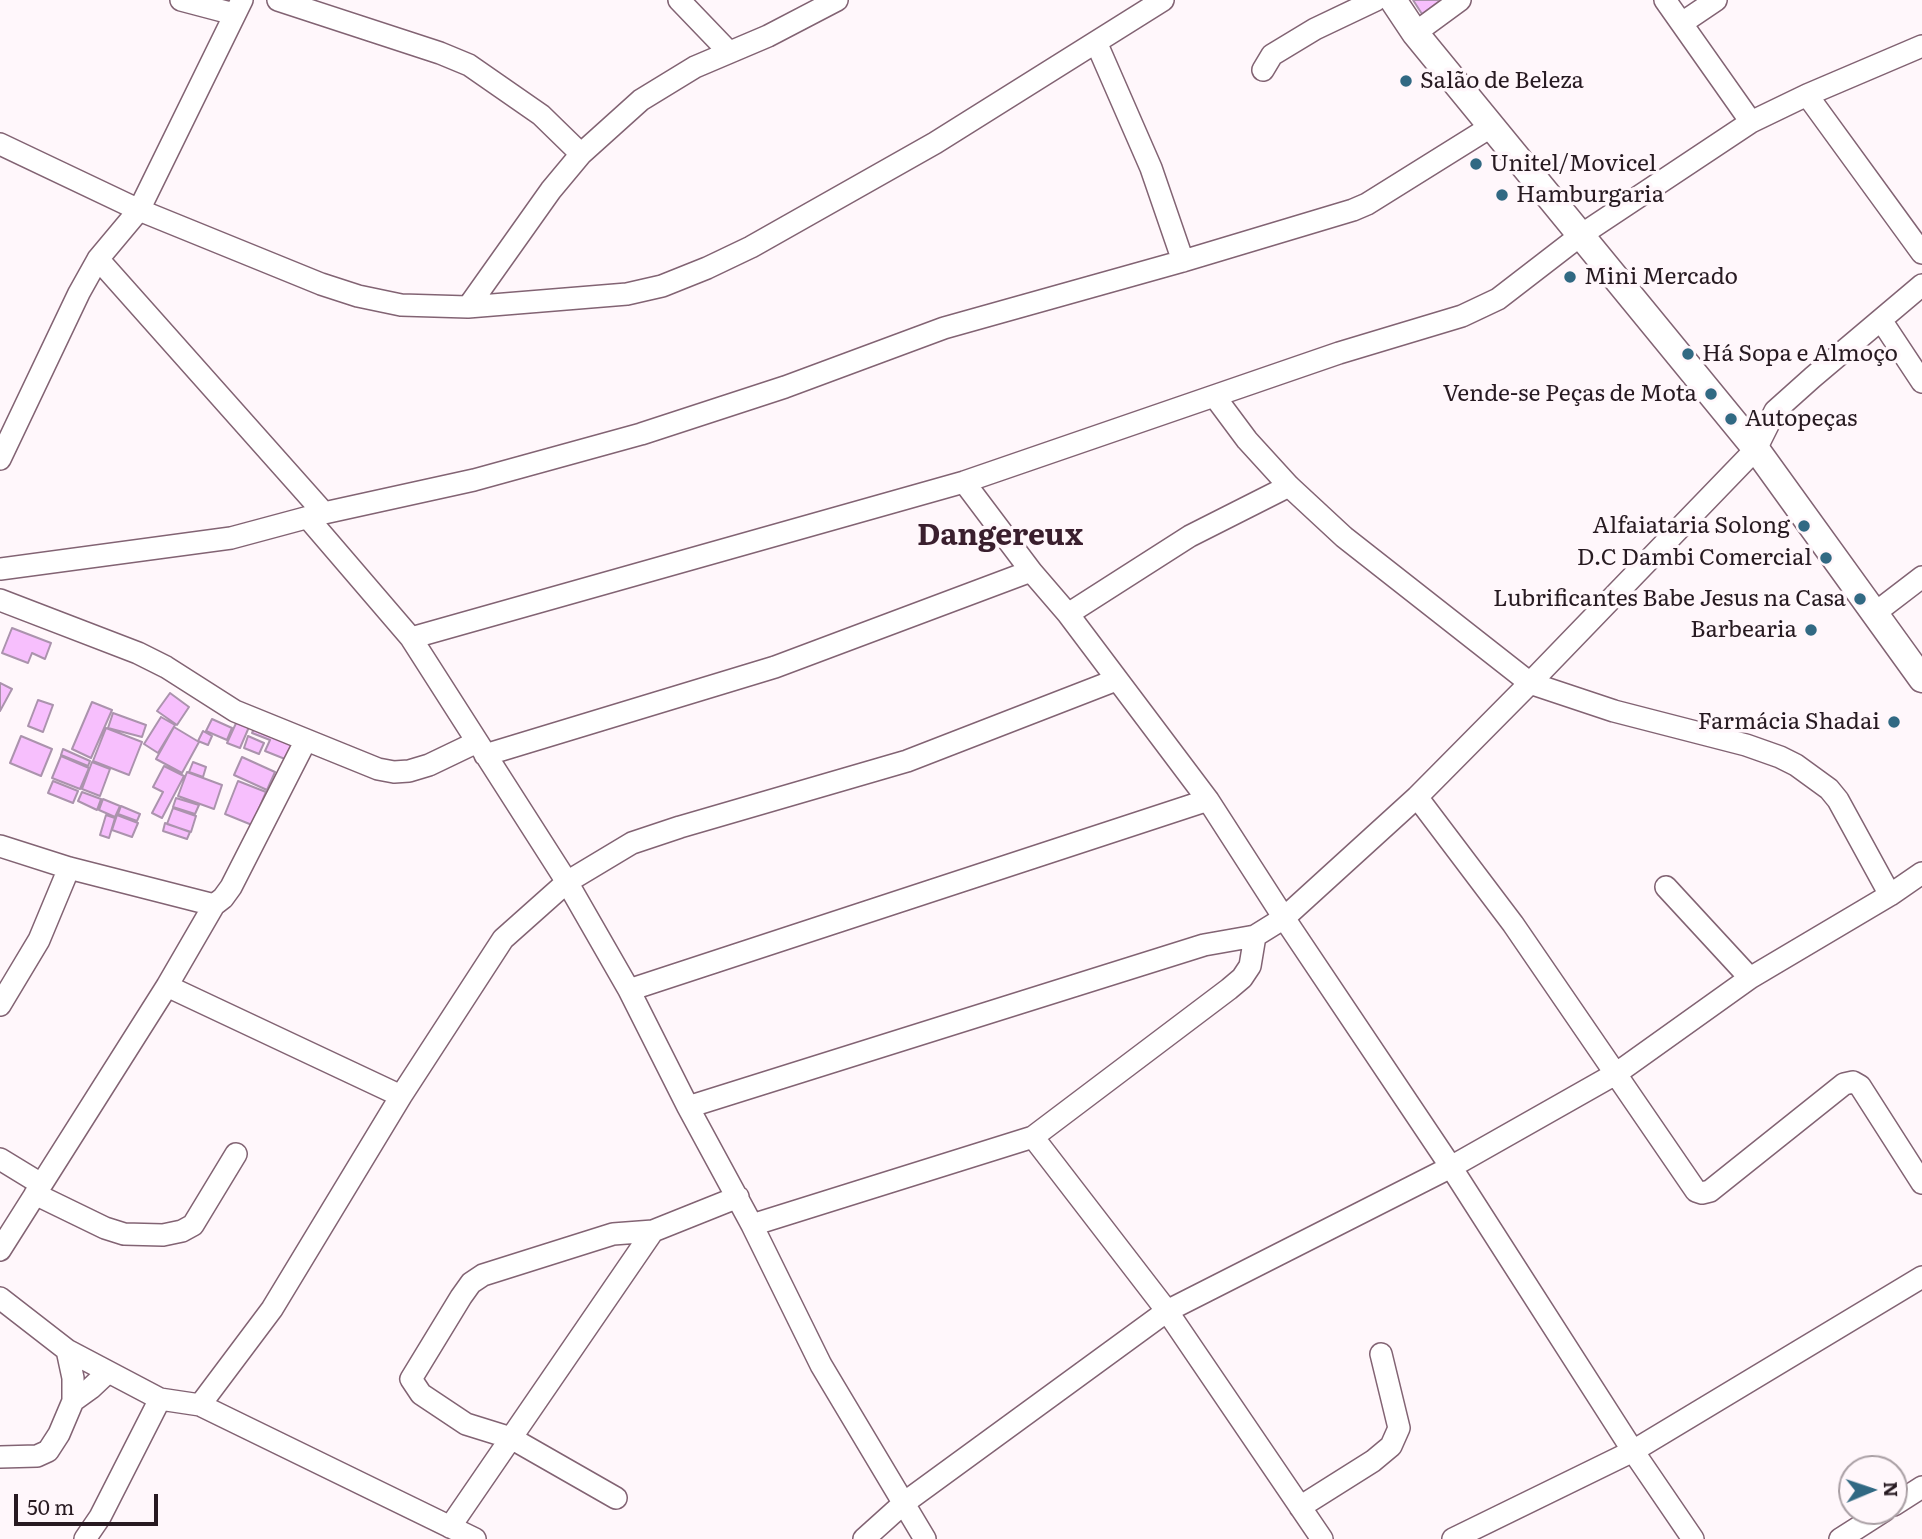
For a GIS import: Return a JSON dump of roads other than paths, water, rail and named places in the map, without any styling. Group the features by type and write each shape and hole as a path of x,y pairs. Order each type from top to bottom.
{"main road":[{"path":"1393,0 1415,33 1756,449 1922,679"}],"street":[{"path":"0,459 9,414 98,259 139,209 238,7 181,0"},
{"path":"278,0 469,65 541,116 581,154"},
{"path":"468,307 551,190 581,154 640,100 666,83 728,51 768,36 838,0"},
{"path":"0,144 139,209 321,284 358,296 401,305 468,307 627,294 662,286 751,247 935,143 1163,0"},
{"path":"1263,70 1272,55 1325,24 1376,0"},
{"path":"1415,33 1460,0"},
{"path":"1665,0 1751,122"},
{"path":"1682,23 1716,0"},
{"path":"686,2 728,51"},
{"path":"1096,42 1151,168 1183,261"},
{"path":"411,638 964,482 1339,353 1481,308 1498,299 1581,235 1751,122 1922,46"},
{"path":"1807,95 1922,253"},
{"path":"0,569 231,538 316,515 474,480 641,434 785,387 944,328 1183,261 1367,204 1492,126"},
{"path":"98,259 316,515 411,638 567,882 629,990 752,1225 821,1365 925,1539"},
{"path":"688,1107 1204,945 1255,936 1284,918 1417,797 1530,683 1756,449 1775,411 1922,285"},
{"path":"1881,320 1922,383"},
{"path":"1215,397 1247,440 1289,486 1344,537 1530,683 1614,711 1780,757 1829,789 1838,800 1890,895"},
{"path":"964,482 1031,571 1068,614 1208,800 1693,1539"},
{"path":"1068,614 1190,536 1289,486"},
{"path":"0,600 138,653 166,667 235,711 378,769 394,772 409,771 775,667 1031,571"},
{"path":"1875,613 1922,577"},
{"path":"200,1405 272,1309 401,1096 503,939 567,882 632,844 680,827 907,761 1116,680"},
{"path":"0,1250 167,986 214,905 231,887 306,740"},
{"path":"1417,797 1513,924 1693,1187 1702,1193 1710,1191 1844,1084 1853,1082 1860,1086 1922,1183"},
{"path":"629,990 1208,800"},
{"path":"0,846 69,868 214,905"},
{"path":"0,1004 39,940 69,868"},
{"path":"864,1539 904,1503 1167,1311 1451,1167 1617,1073 1750,978 1890,895 1922,873"},
{"path":"1666,887 1750,978"},
{"path":"752,1225 1033,1137 1242,978 1250,966 1255,936"},
{"path":"167,986 401,1096"},
{"path":"1033,1137 1167,1311 1322,1539"},
{"path":"0,1159 38,1189 105,1228 124,1234 163,1235 182,1231 193,1225 236,1154"},
{"path":"616,1498 511,1438 466,1424 421,1394 411,1379 461,1297 471,1283 483,1275 613,1234 653,1231 738,1198"},
{"path":"450,1527 653,1231"},
{"path":"1453,1539 1633,1451 1922,1278"},
{"path":"0,1298 66,1350 160,1399 200,1405 475,1539"},
{"path":"0,1457 37,1456 48,1451 73,1401 73,1378 66,1350"},
{"path":"1300,1507 1373,1461 1391,1446 1399,1428 1381,1354"},
{"path":"73,1401 108,1372"},
{"path":"85,1539 100,1517 160,1399"},
{"path":"1840,1539 1862,1525"}],"place":[{"name":"Salão de Beleza","path":"1406,81"},
{"name":"Unitel/Movicel","path":"1476,164"},
{"name":"Hamburgaria","path":"1502,195"},
{"name":"Mini Mercado","path":"1570,277"},
{"name":"Há Sopa e Almoço","path":"1688,354"},
{"name":"Vende-se Peças de Mota","path":"1711,394"},
{"name":"Autopeças","path":"1731,419"},
{"name":"Alfaiataria Solong","path":"1804,526"},
{"name":"D.C Dambi Comercial","path":"1826,558"},
{"name":"Lubrificantes Babe Jesus na Casa","path":"1860,599"},
{"name":"Barbearia","path":"1811,630"},
{"name":"Farmácia Shadai","path":"1894,722"}],"district":[{"name":"Dangereux","path":"1000,536"}]}
